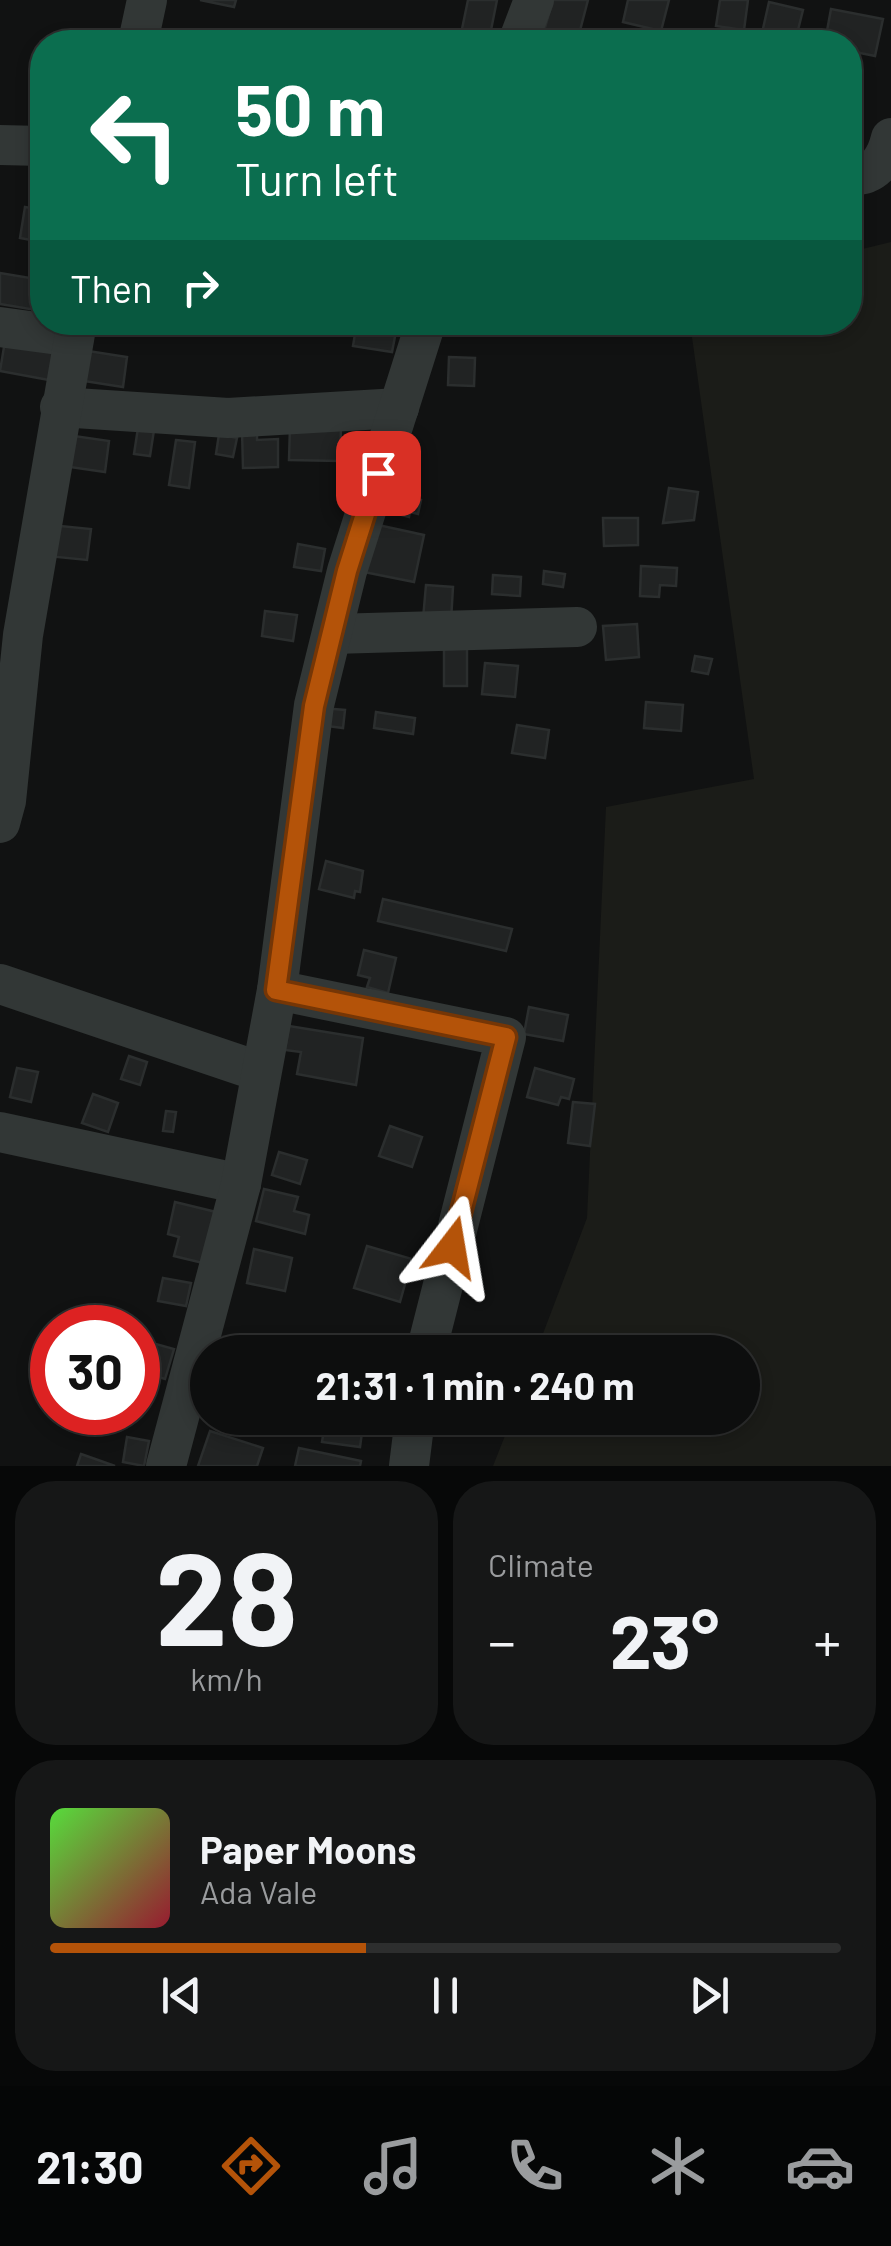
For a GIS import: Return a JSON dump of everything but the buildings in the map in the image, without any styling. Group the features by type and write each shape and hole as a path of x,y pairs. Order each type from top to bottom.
{"street":[{"path":"141,30 147,0"},
{"path":"523,30 534,0"},
{"path":"862,175 884,160 891,138"},
{"path":"0,145 30,146"},
{"path":"0,328 30,329"},
{"path":"0,823 6,801 11,631 75,335"},
{"path":"166,1466 241,1184 276,990 314,706 347,571 422,335"},
{"path":"60,406 228,418 399,408"},
{"path":"332,634 577,628"},
{"path":"0,984 261,1072"},
{"path":"276,990 506,1037 430,1335"},
{"path":"0,1132 241,1184"},
{"path":"409,1466 414,1435"}],"shaded area":[{"path":"891,242 891,1466 493,1466 505,1435 760,1435 760,1335 542,1335 587,1218 606,807 754,779 692,335 862,335 862,249"}],"route":[{"path":"378,473 347,571 314,706 276,990 506,1037 452,1247"}]}
